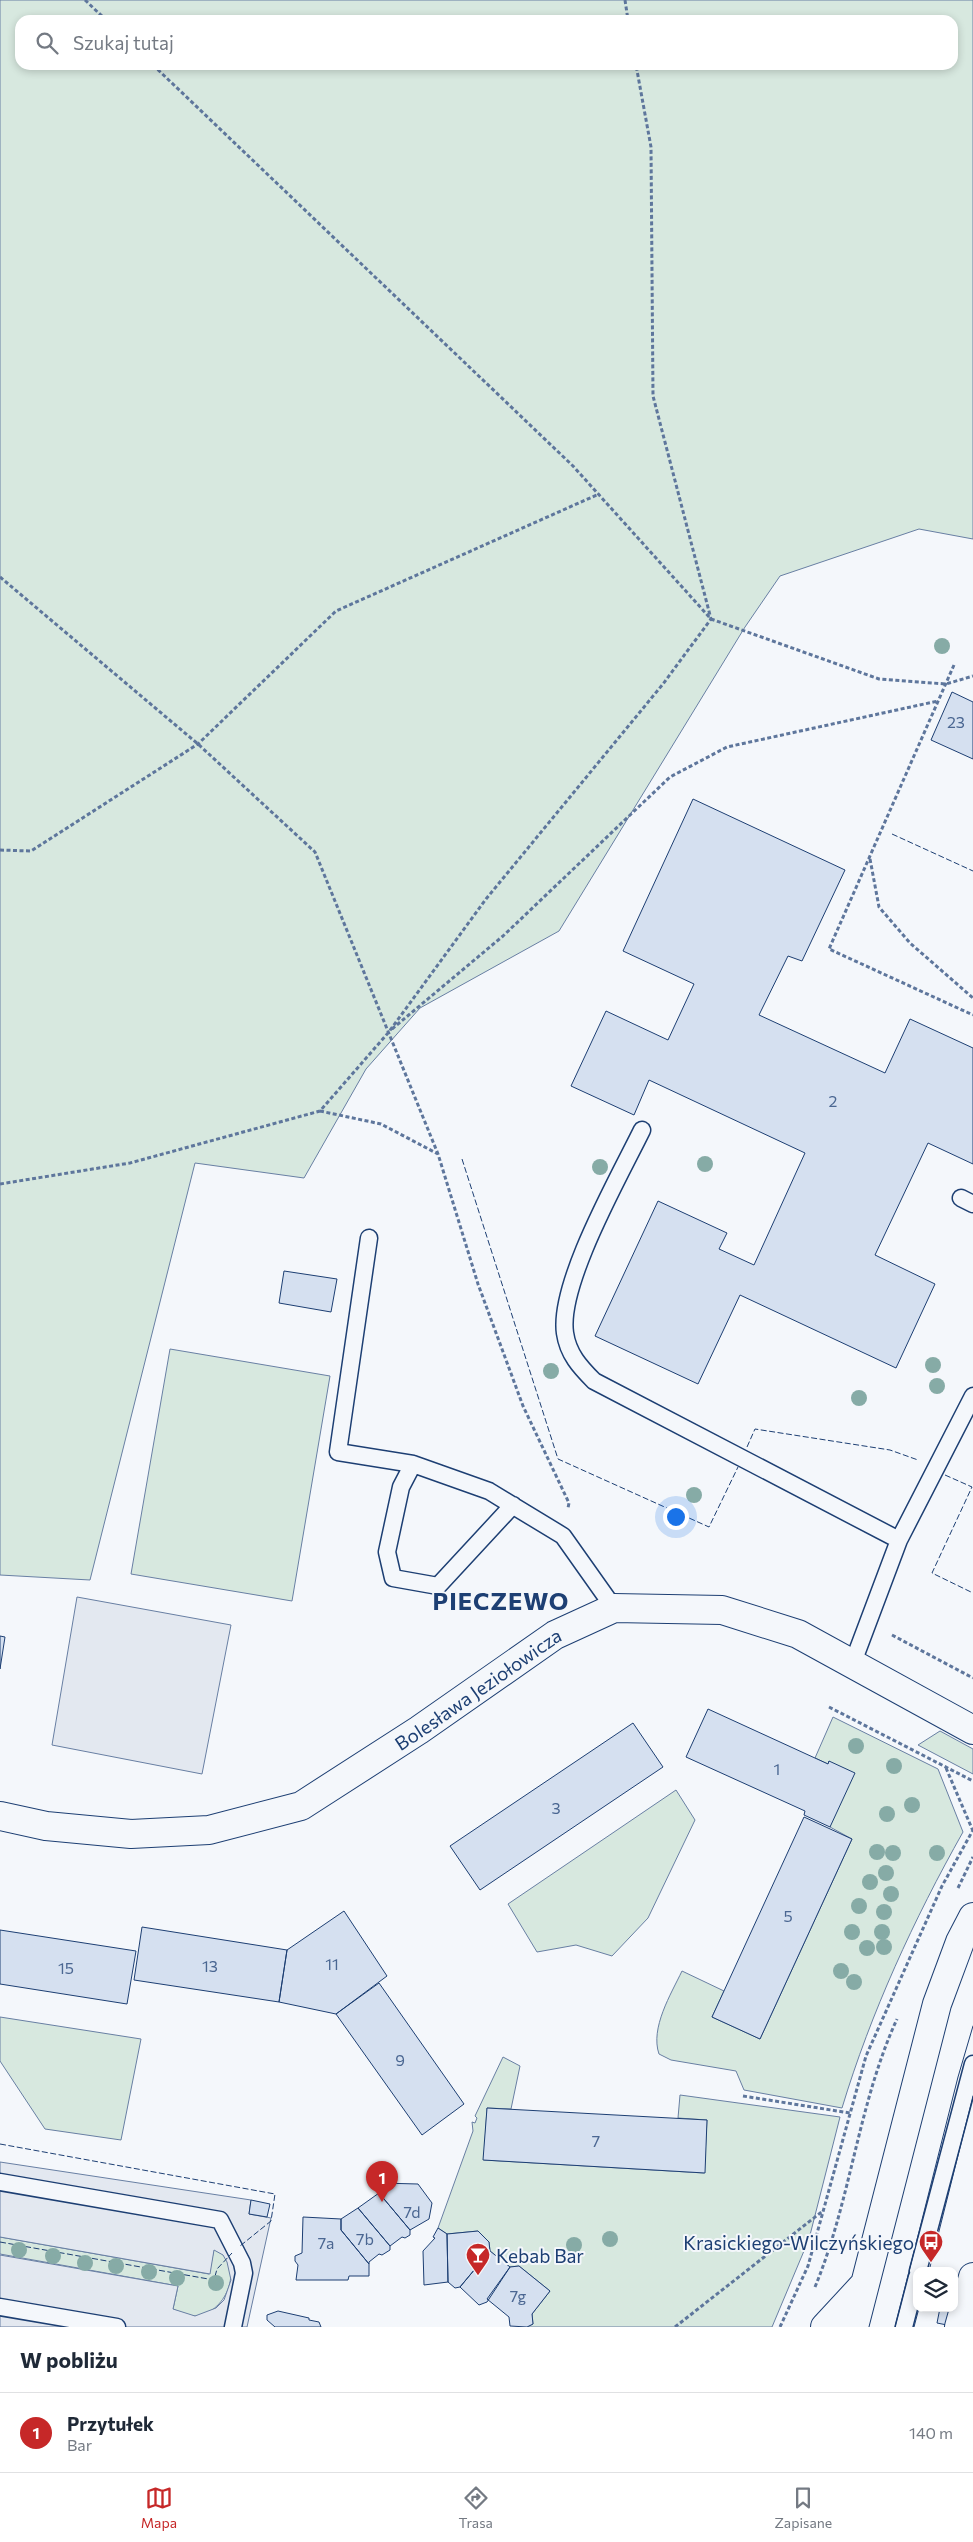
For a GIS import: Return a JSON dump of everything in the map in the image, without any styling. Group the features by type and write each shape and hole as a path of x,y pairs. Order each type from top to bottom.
{"street":[{"name":"Bolesława Jeziołowicza","path":"0,1816 46,1826 131,1834 210,1830 301,1806 420,1730 555,1636 614,1608 722,1610 798,1634 973,1730"},
{"path":"854,2327 937,2004 960,1942 973,1918"},
{"path":"959,2327 973,2277"},
{"path":"825,2327 863,2286"}],"lane":[{"path":"642,1130 576,1270 568,1301 565,1333 575,1362 594,1381 899,1540"},
{"path":"369,1238 338,1452 413,1464 490,1491 563,1536 614,1608"},
{"path":"852,1665 899,1540 973,1396"},
{"path":"413,1464 401,1487 387,1552 393,1578 438,1586 514,1505"},
{"path":"919,2267 973,2064"},
{"path":"0,2182 220,2220 242,2263 244,2273 233,2327"},
{"path":"904,2327 913,2292"},
{"path":"0,2306 117,2327"}],"path":[{"path":"85,0 101,15"},
{"path":"624,0 627,15"},
{"path":"158,70 559,452 711,619 879,679 946,684 973,676"},
{"path":"637,70 652,147 654,396 711,619"},
{"path":"0,850 31,851 198,744 336,611 599,494"},
{"path":"0,577 198,744 315,852 438,1154 478,1284 523,1406 569,1502 563,1536"},
{"path":"320,1111 388,1033 486,899 663,684 711,619"},
{"path":"954,665 829,949 973,1015"},
{"path":"388,1033 504,936 670,777 727,747 938,701"},
{"path":"870,858 880,907 910,943 973,998"},
{"path":"0,1184 130,1163 320,1111 381,1124 438,1154"},
{"path":"883,1630 973,1678"},
{"path":"829,1708 973,1781"},
{"path":"780,2327 808,2266 872,2040 942,1886 972,1833 946,1767"},
{"path":"743,2096 850,2113"},
{"path":"675,2327 824,2210"}],"shaded area":[{"path":"0,0 973,0 973,539 919,529 780,576 745,627 559,931 420,1008 366,1069 304,1178 195,1163 90,1580 0,1575"},
{"path":"170,1349 330,1376 292,1601 131,1574"},
{"path":"77,1597 231,1625 202,1774 52,1745"},
{"path":"833,1717 938,1769 963,1832 927,1898 880,2001 842,2108 744,2090 736,2071 671,2060 659,2054 657,2044 659,2022 682,1971 724,1991 712,2017 760,2039 852,1839 830,1827 829,1761 828,1764 815,1758"},
{"path":"940,1731 973,1749 973,1774 918,1745"},
{"path":"676,1790 695,1820 648,1918 612,1956 576,1945 537,1952 508,1904"},
{"path":"0,2017 141,2039 121,2140 45,2129 0,2061"},
{"path":"503,2057 520,2066 511,2109 487,2108 484,2160 704,2173 707,2120 678,2118 680,2095 840,2117 809,2239 772,2327 527,2327 533,2324 532,2314 550,2291 519,2266 510,2267 490,2251 489,2242 478,2231 447,2234 438,2228 473,2131 472,2122 475,2123 477,2118 475,2116"},
{"path":"0,2162 251,2200 249,2214 271,2218 247,2327 0,2327 0,2255 178,2286 173,2309 195,2316 216,2308 224,2300 231,2280 227,2262 223,2255 214,2250 210,2274 0,2237"},
{"path":"0,2237 209,2274 214,2249 224,2255 229,2265 231,2275 229,2286 217,2306 207,2313 196,2316 184,2314 173,2309 178,2286 0,2254"}],"building":[{"path":"952,692 973,702 973,759 931,740"},
{"path":"693,799 845,870 802,961 788,956 759,1015 885,1073 910,1019 973,1048 973,1164 928,1143 875,1255 935,1284 896,1368 740,1295 698,1384 595,1336 658,1201 727,1233 719,1249 754,1265 805,1153 649,1080 634,1115 571,1086 606,1011 668,1040 694,984 623,951"},
{"path":"284,1271 337,1279 331,1312 279,1303"},
{"path":"0,1636 5,1637 0,1669"},
{"path":"708,1709 828,1764 829,1761 855,1773 830,1827 804,1815 805,1811 686,1757"},
{"path":"633,1723 663,1767 480,1890 450,1846"},
{"path":"804,1817 852,1839 760,2039 712,2017"},
{"path":"344,1911 387,1976 336,2014 279,2002 287,1950"},
{"path":"142,1927 287,1950 279,2002 134,1980"},
{"path":"0,1930 136,1951 127,2004 0,1984"},
{"path":"379,1983 464,2104 422,2135 336,2014"},
{"path":"487,2108 707,2120 705,2173 483,2160"},
{"path":"379,2183 418,2184 432,2203 429,2219 410,2230 379,2193"},
{"path":"379,2193 410,2230 410,2235 405,2238 402,2237 390,2246 358,2208"},
{"path":"251,2200 270,2204 267,2217 249,2214"},
{"path":"358,2208 390,2246 390,2250 382,2255 379,2254 369,2264 341,2230 341,2219"},
{"path":"303,2217 341,2219 341,2230 369,2264 369,2276 349,2276 348,2280 296,2280 298,2265 295,2261 295,2256 302,2253"},
{"path":"438,2228 447,2234 448,2282 424,2285 423,2251 435,2238 433,2237"},
{"path":"478,2231 489,2242 490,2251 460,2287 455,2288 448,2282 447,2234"},
{"path":"490,2251 510,2267 487,2302 479,2305 460,2287"},
{"path":"519,2266 550,2291 532,2314 533,2324 527,2327 510,2326 509,2317 487,2299 510,2267"},
{"path":"278,2311 309,2318 309,2320 319,2322 321,2327 275,2327 267,2320 267,2315"},
{"path":"939,2312 950,2312 947,2325 937,2323"}],"tram line":[{"path":"895,2327 958,2077 973,2026"},
{"path":"930,2267 973,2096"},
{"path":"914,2327 918,2312"}],"fence":[{"path":"892,834 973,871"},
{"path":"462,1159 558,1459 709,1527 738,1467"},
{"path":"747,1447 755,1429 890,1450 918,1460"},
{"path":"945,1475 972,1487 932,1573 973,1593"},
{"path":"0,2144 275,2194 271,2221 240,2246"},
{"path":"0,2242 214,2280 217,2269 232,2253"}],"place":[{"name":"Przytułek","path":"382,2202"},
{"name":"Krasickiego-Wilczyńskiego","path":"931,2263"},
{"name":"Kebab Bar","path":"478,2276"}],"district":[{"name":"PIECZEWO","path":"501,1600"}]}
